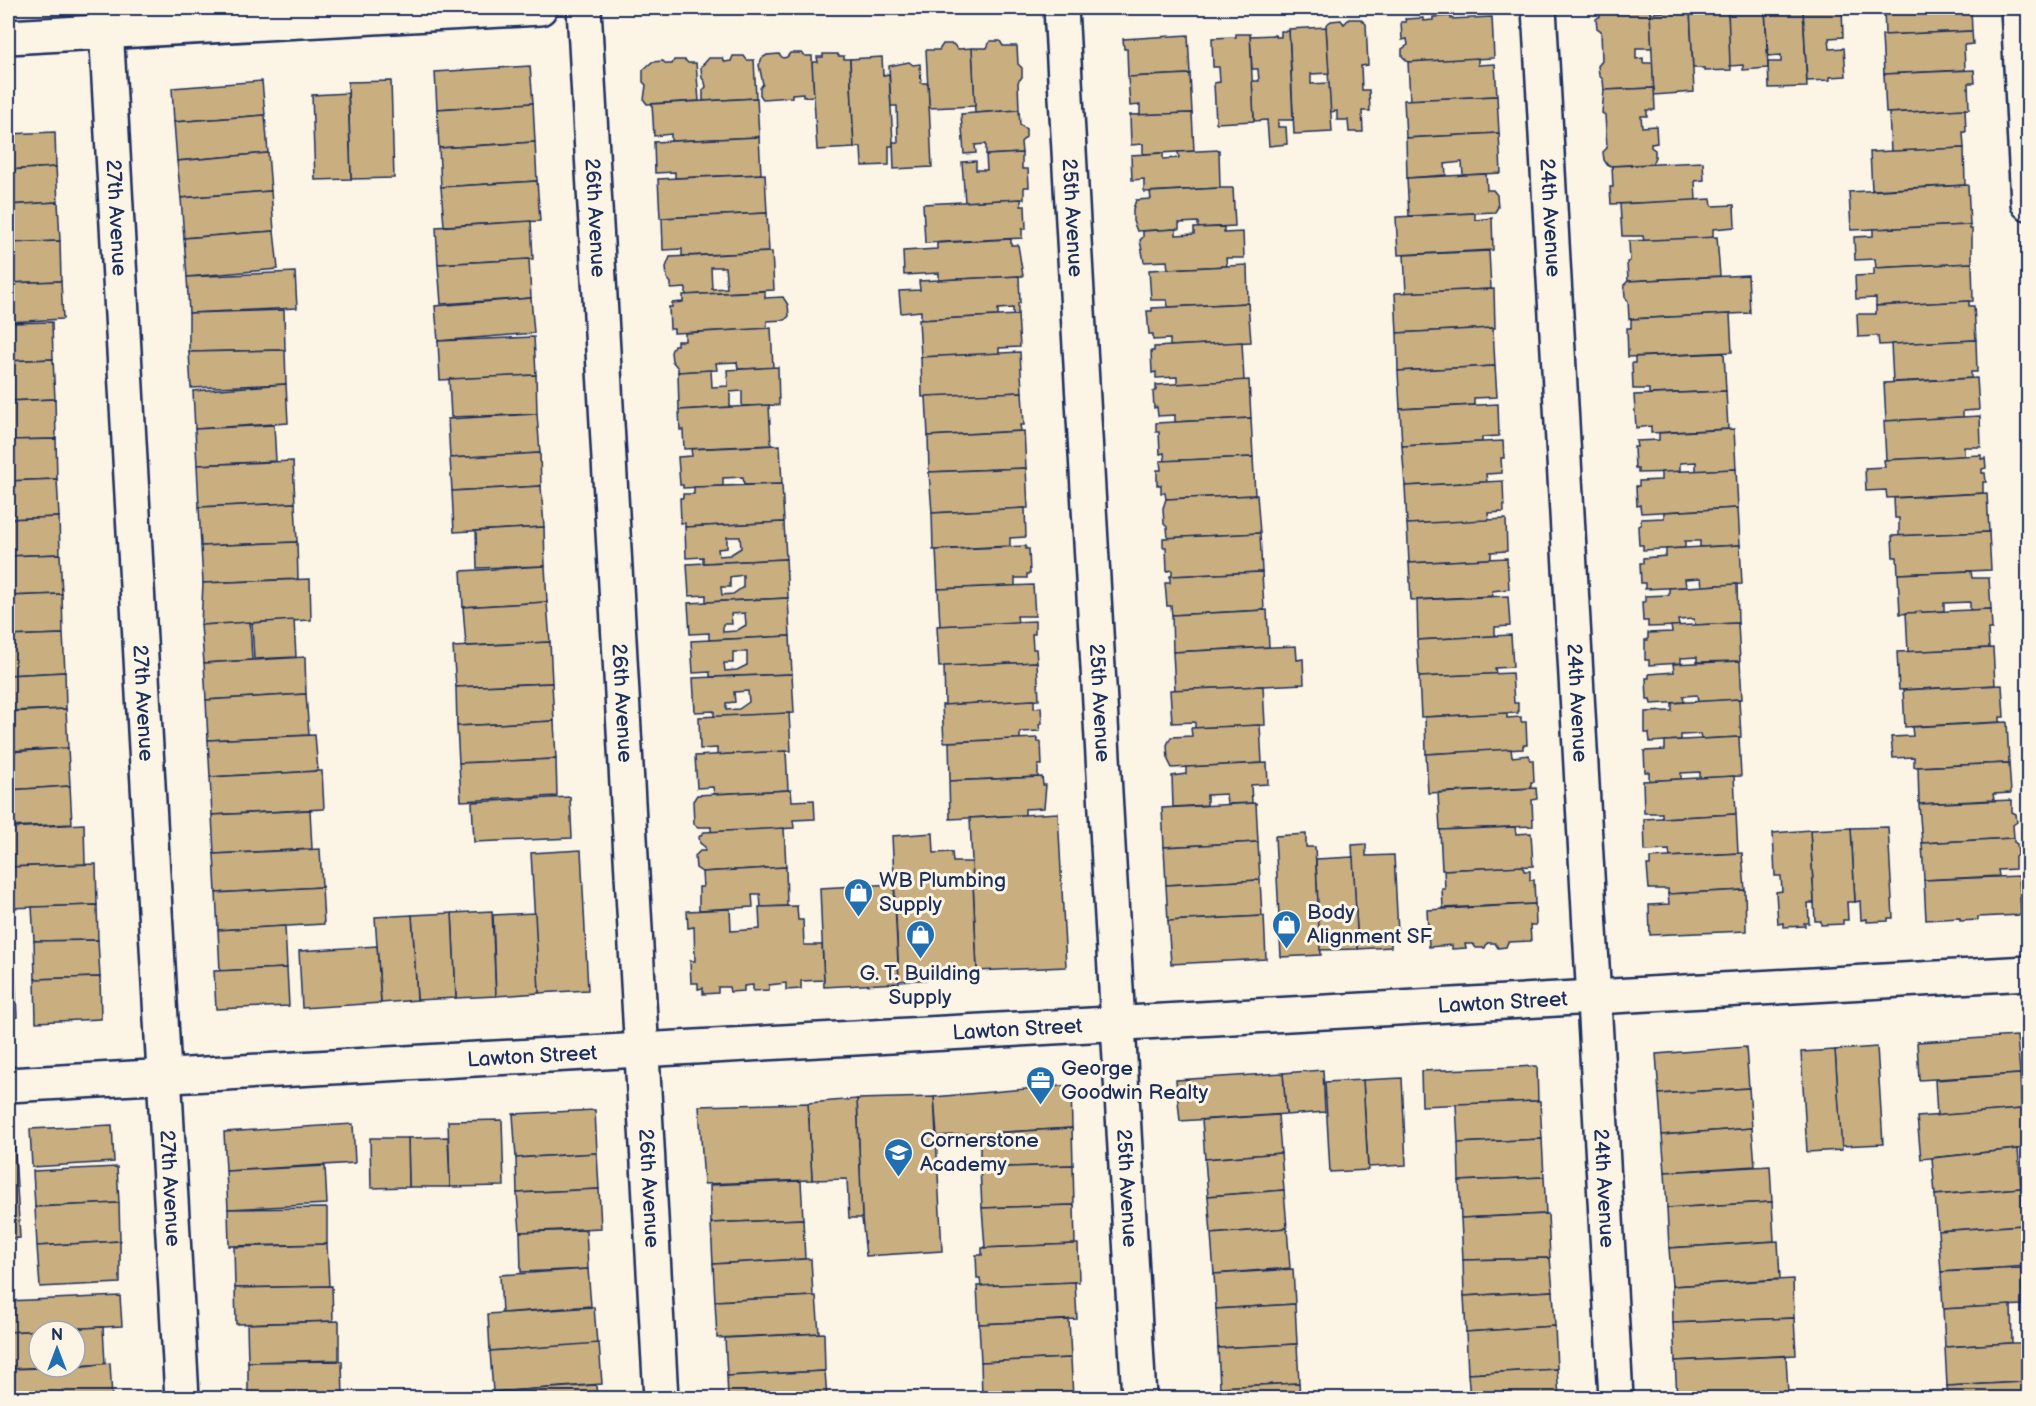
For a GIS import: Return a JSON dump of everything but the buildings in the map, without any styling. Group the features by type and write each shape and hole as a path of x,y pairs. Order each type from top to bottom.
{"street":[{"path":"8,37 106,20 540,8"},
{"name":"26th Avenue","path":"584,8 661,1398"},
{"name":"25th Avenue","path":"1061,8 1139,1398"},
{"name":"24th Avenue","path":"1539,8 1616,1398"},
{"path":"2018,8 2028,202"},
{"name":"27th Avenue","path":"106,20 182,1398"},
{"name":"Lawton Street","path":"8,1085 2028,973"}],"place":[{"name":"WB Plumbing Supply","path":"858,918"},
{"name":"Body Alignment SF","path":"1286,950"},
{"name":"G. T. Building Supply","path":"920,960"},
{"name":"George Goodwin Realty","path":"1040,1106"},
{"name":"Cornerstone Academy","path":"899,1178"}]}
